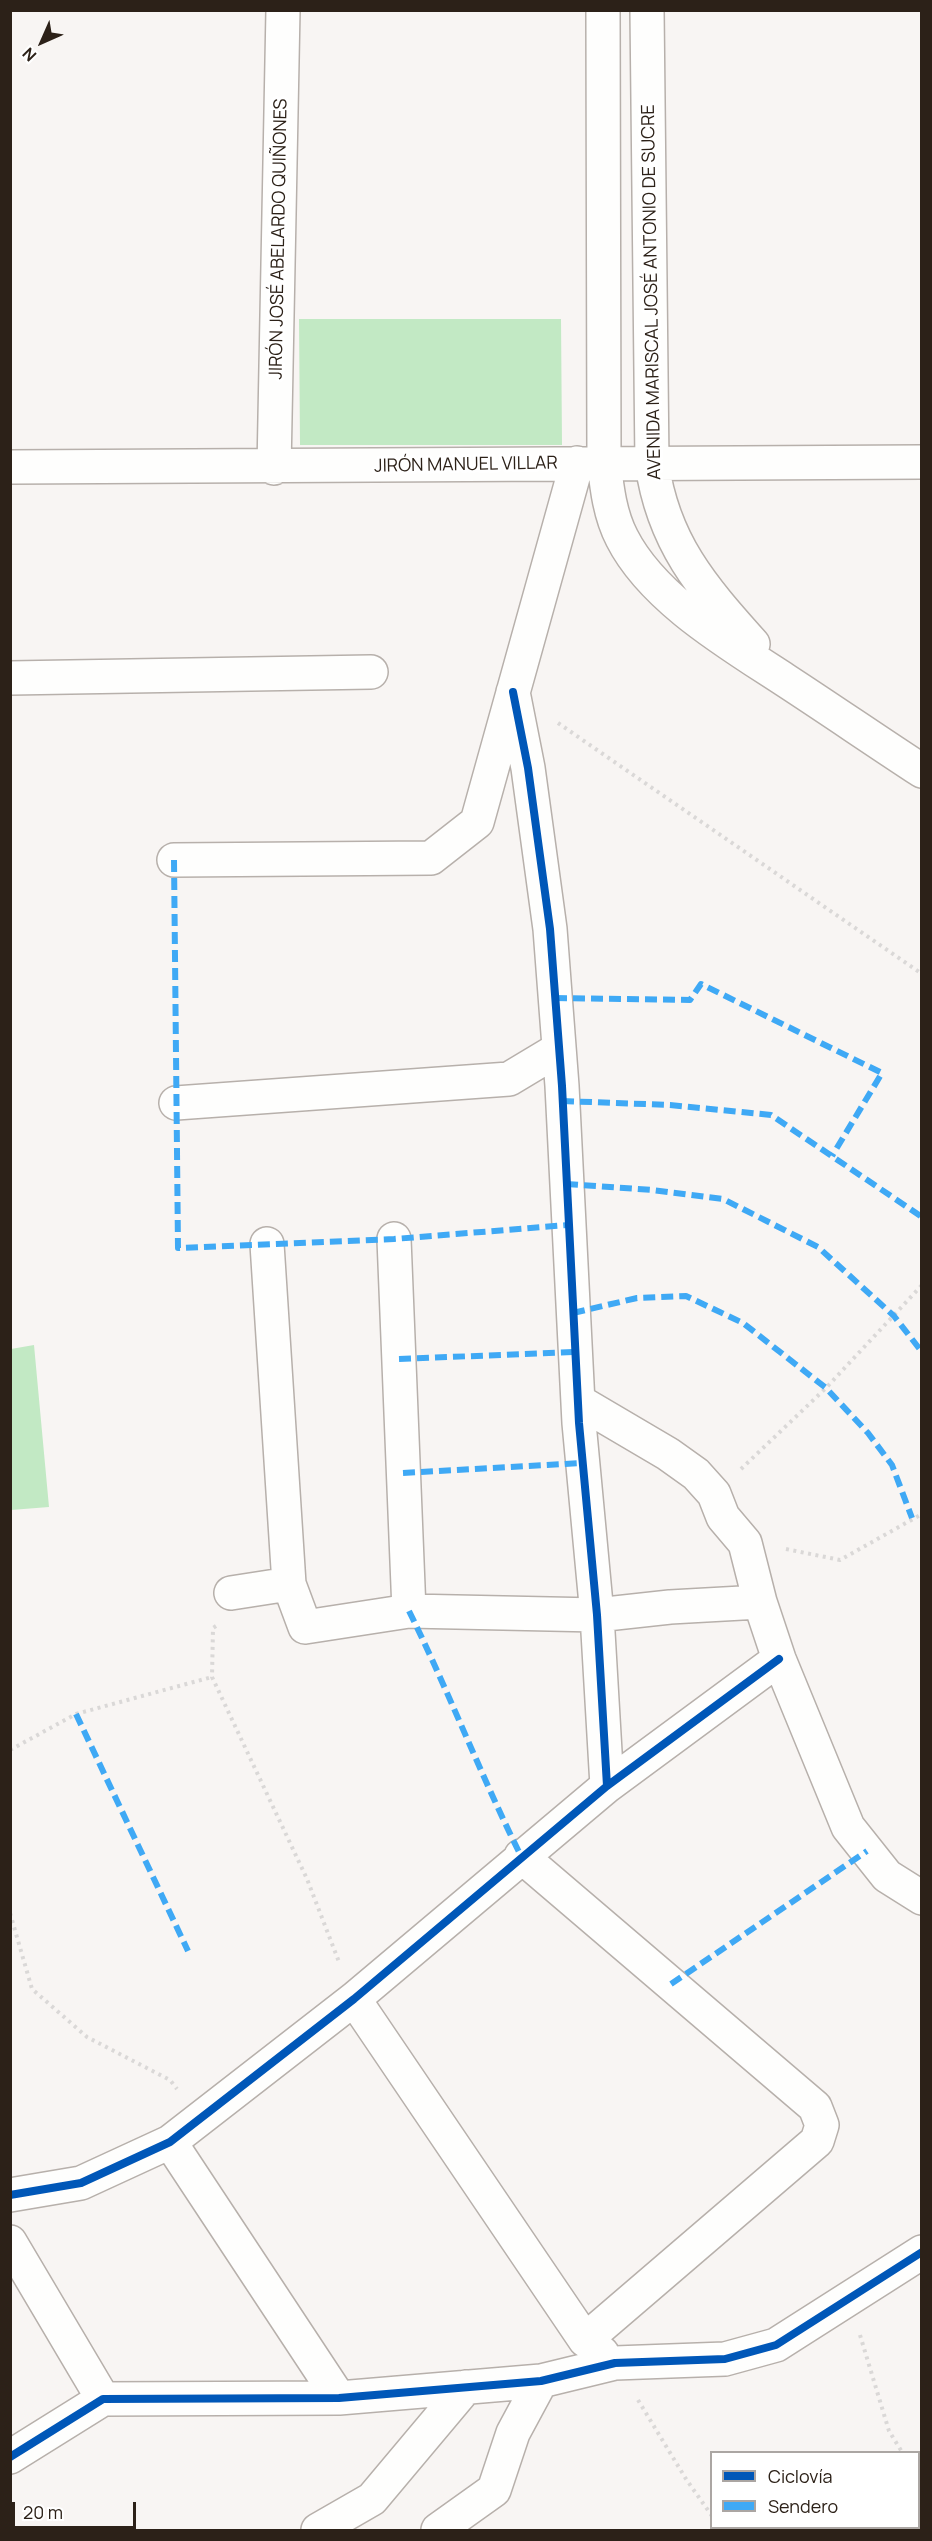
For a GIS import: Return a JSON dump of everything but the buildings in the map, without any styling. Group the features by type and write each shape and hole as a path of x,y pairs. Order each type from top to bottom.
{"street":[{"name":"JIRÓN JOSÉ ABELARDO QUIÑONES","path":"274,468 283,10"},
{"path":"174,860 431,858 477,822 513,692 591,463 603,10"},
{"name":"AVENIDA MARISCAL JOSÉ ANTONIO DE SUCRE","path":"647,10 652,464 657,498 674,541 726,614 786,681"},
{"name":"JIRÓN MANUEL VILLAR","path":"10,467 274,468 591,463 921,462"},
{"path":"591,463 622,539 650,577 684,609 729,644 921,771"},
{"path":"10,678 371,672"},
{"path":"513,692 528,768 550,929 559,1049 578,1401 597,1615 607,1786"},
{"path":"176,1103 509,1079 559,1049"},
{"path":"394,1239 409,1611"},
{"path":"267,1244 289,1584 305,1627 409,1611 597,1615 670,1607 760,1602"},
{"path":"578,1401 668,1454 696,1474 714,1494 723,1517 745,1543 760,1602 779,1659 848,1827 887,1876 921,1898"},
{"path":"231,1593 289,1584"},
{"path":"10,2195 81,2184 170,2142 354,1999 521,1856 607,1786 779,1659"},
{"path":"521,1856 815,2107 822,2125 818,2141 585,2340"},
{"path":"354,1999 585,2340 615,2363"},
{"path":"170,2142 339,2398"},
{"path":"10,2242 103,2398"},
{"path":"10,2457 103,2398 339,2398 541,2381 615,2363 725,2358 776,2345 921,2252"},
{"path":"438,2530 494,2490 513,2433 541,2381"},
{"path":"318,2530 372,2499 466,2387"}],"path":[{"path":"513,692 921,974"},
{"path":"714,1494 825,1388 921,1285"},
{"path":"745,1543 840,1560 921,1514"},
{"path":"231,1593 234,1612 213,1628 212,1677 307,1879 354,1999"},
{"path":"10,1750 76,1714 212,1677"},
{"path":"10,1913 32,1989 87,2037 170,2080 200,2119"},
{"path":"848,2298 889,2431 901,2451"},
{"path":"615,2363 710,2515"}],"green space":[{"path":"299,319 561,319 562,445 300,445"},
{"path":"34,1345 49,1507 11,1510 11,1349"}],"marked path":[{"path":"174,860 178,1248 394,1239 568,1225"},
{"path":"555,998 690,1000 701,984 882,1073 832,1156"},
{"path":"562,1101 670,1105 771,1115 922,1217"},
{"path":"566,1184 652,1190 723,1199 818,1247 894,1316 922,1352"},
{"path":"573,1313 637,1298 686,1296 743,1323 826,1388 868,1433 892,1465 912,1518"},
{"path":"399,1359 575,1352"},
{"path":"403,1473 583,1463"},
{"path":"409,1611 521,1856"},
{"path":"76,1714 188,1951"},
{"path":"671,1984 867,1851"}],"cycle path":[{"path":"513,692 528,768 550,929 562,1086 579,1423 597,1615 607,1786"},
{"path":"10,2195 81,2183 170,2142 354,1999 607,1786 779,1659"},
{"path":"10,2457 103,2399 339,2398 541,2381 615,2363 725,2359 776,2345 922,2252"}]}
